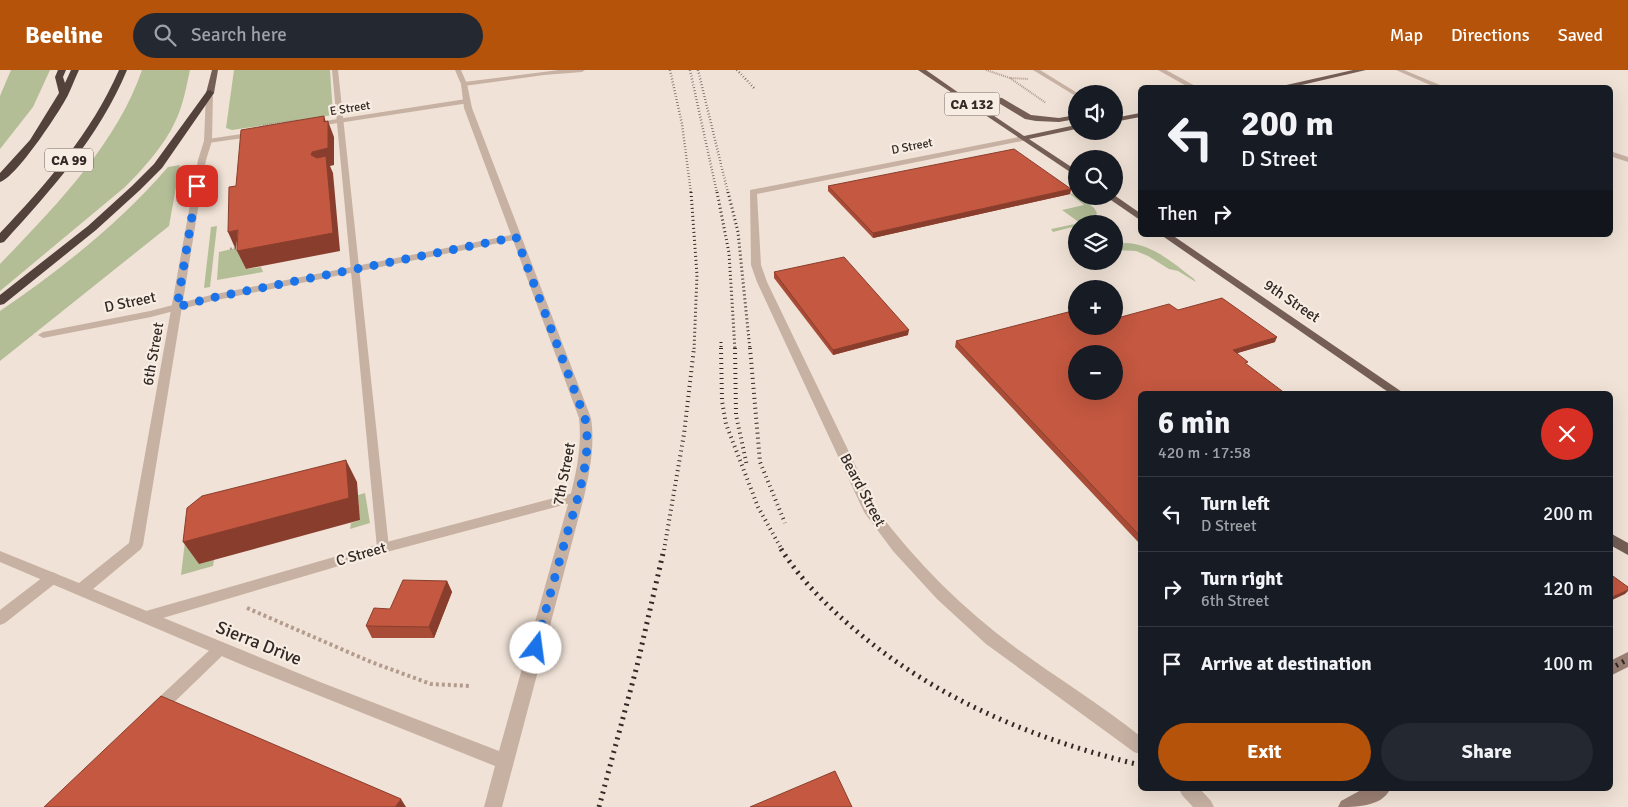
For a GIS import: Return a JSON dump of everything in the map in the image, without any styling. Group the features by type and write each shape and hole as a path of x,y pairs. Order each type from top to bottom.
{"highway":[{"path":"62,70 59,77 64,95"},
{"name":"CA 99","path":"0,179 24,152 64,95 75,70"},
{"name":"CA 99","path":"0,240 58,176 86,140 101,117 123,70"},
{"path":"0,300 92,228 136,188 170,150 210,93"}],"main road":[{"name":"6th Street","path":"210,93 215,70"},
{"name":"CA 132","path":"921,70 1024,138"},
{"path":"1290,85 1363,70"},
{"path":"957,94 999,100 1028,117 1036,119 1068,118"},
{"path":"1123,117 1138,115"},
{"name":"D Street","path":"1024,138 1068,129"},
{"path":"1024,138 1068,168"},
{"path":"1123,205 1138,216"},
{"name":"9th Street","path":"1169,237 1395,391"},
{"path":"1613,540 1628,550"},
{"path":"1613,668 1628,660"},
{"path":"1347,807 1377,791"}],"street":[{"name":"7th Street","path":"458,70 464,84 466,101 585,418 588,435 586,455 577,497 493,807"},
{"path":"1161,70 1190,85"},
{"name":"6th Street","path":"81,590 136,545 202,160 208,141 210,93"},
{"name":"E Street","path":"303,123 340,121 466,101"},
{"path":"208,141 260,133"},
{"name":"D Street","path":"753,192 1024,138"},
{"name":"Beard Street","path":"753,192 756,265 762,282 871,512 893,543 920,573 992,639 1117,726 1138,744"},
{"name":"D Street","path":"43,335 211,298 516,237"},
{"name":"C Street","path":"146,618 383,548 577,497"},
{"name":"Sierra Drive","path":"0,556 220,649 418,729 504,761"},
{"path":"0,619 52,578"},
{"path":"1190,791 1205,807"}],"lane":[{"path":"335,70 383,548"},
{"path":"464,84 544,71 582,70"},
{"path":"1036,70 1068,89"},
{"path":"1400,70 1437,85"},
{"path":"1613,154 1628,160"},
{"path":"335,168 344,166"},
{"path":"145,721 220,649"}],"path":[{"path":"986,70 1010,78 1036,80"},
{"path":"1010,78 1048,104"},
{"path":"254,126 303,123"},
{"path":"230,249 237,248"},
{"path":"248,608 371,662 431,684 471,686"}],"green space":[{"path":"11,70 50,70 33,107 0,149 0,96"},
{"path":"142,70 190,70 180,110 165,140 146,165 125,187 0,291 0,264 62,198 100,149 117,124"},
{"path":"234,70 330,70 333,115 232,130 226,128"},
{"path":"180,165 169,226 0,361 0,311 88,245 130,207 168,167"},
{"path":"1090,205 1097,213 1096,215 1069,215 1062,210"},
{"path":"1068,225 1068,228 1053,232 1051,229"},
{"path":"217,226 210,287 204,288 211,227"},
{"path":"1123,243 1137,244 1155,251 1196,282 1148,256 1136,251 1123,250"},
{"path":"236,248 246,269 261,267 263,272 217,280 219,252"},
{"path":"365,493 370,523 350,529 351,523 360,520 358,495"},
{"path":"187,525 214,560 213,566 181,575"}],"building":[{"path":"324,116 324,122 328,121 328,148 312,152 311,155 317,158 326,156 333,233 237,251 238,230 228,232 229,187 236,186 241,130"},
{"path":"1014,149 1068,187 1068,190 873,233 828,186"},
{"path":"844,257 909,330 833,350 774,272"},
{"path":"1222,298 1277,337 1233,350 1248,362 1245,363 1282,391 1138,391 1138,534 956,341 1068,312 1068,335 1123,335 1123,316 1169,304 1178,310"},
{"path":"346,460 349,498 183,542 187,508 202,496"},
{"path":"1613,576 1628,587 1628,590 1613,597"},
{"path":"403,580 447,581 429,627 366,626 374,608 390,609"},
{"path":"161,696 401,799 395,807 44,807"},
{"path":"835,771 852,807 750,807"}],"railway":[{"path":"670,70 682,124 691,193"},
{"path":"690,70 717,193"},
{"path":"698,70 728,193"},
{"path":"737,70 755,89"},
{"path":"691,192 697,275 694,350"},
{"path":"717,192 729,253 735,350"},
{"path":"728,192 738,232 750,350"},
{"path":"721,342 721,348"},
{"path":"664,550 684,434 694,348"},
{"path":"721,348 722,401 726,424 758,507 782,550"},
{"path":"735,348 736,415 747,466"},
{"path":"750,348 760,462 785,523"},
{"path":"599,807 637,666 664,549"},
{"path":"781,549 803,579 837,614 878,649 912,672 984,712 1022,728 1060,742 1138,764"},
{"path":"1613,667 1628,659"}],"route":[{"path":"197,186 177,307 211,298 516,237 585,418 588,435 586,455 577,497 536,648"}]}
